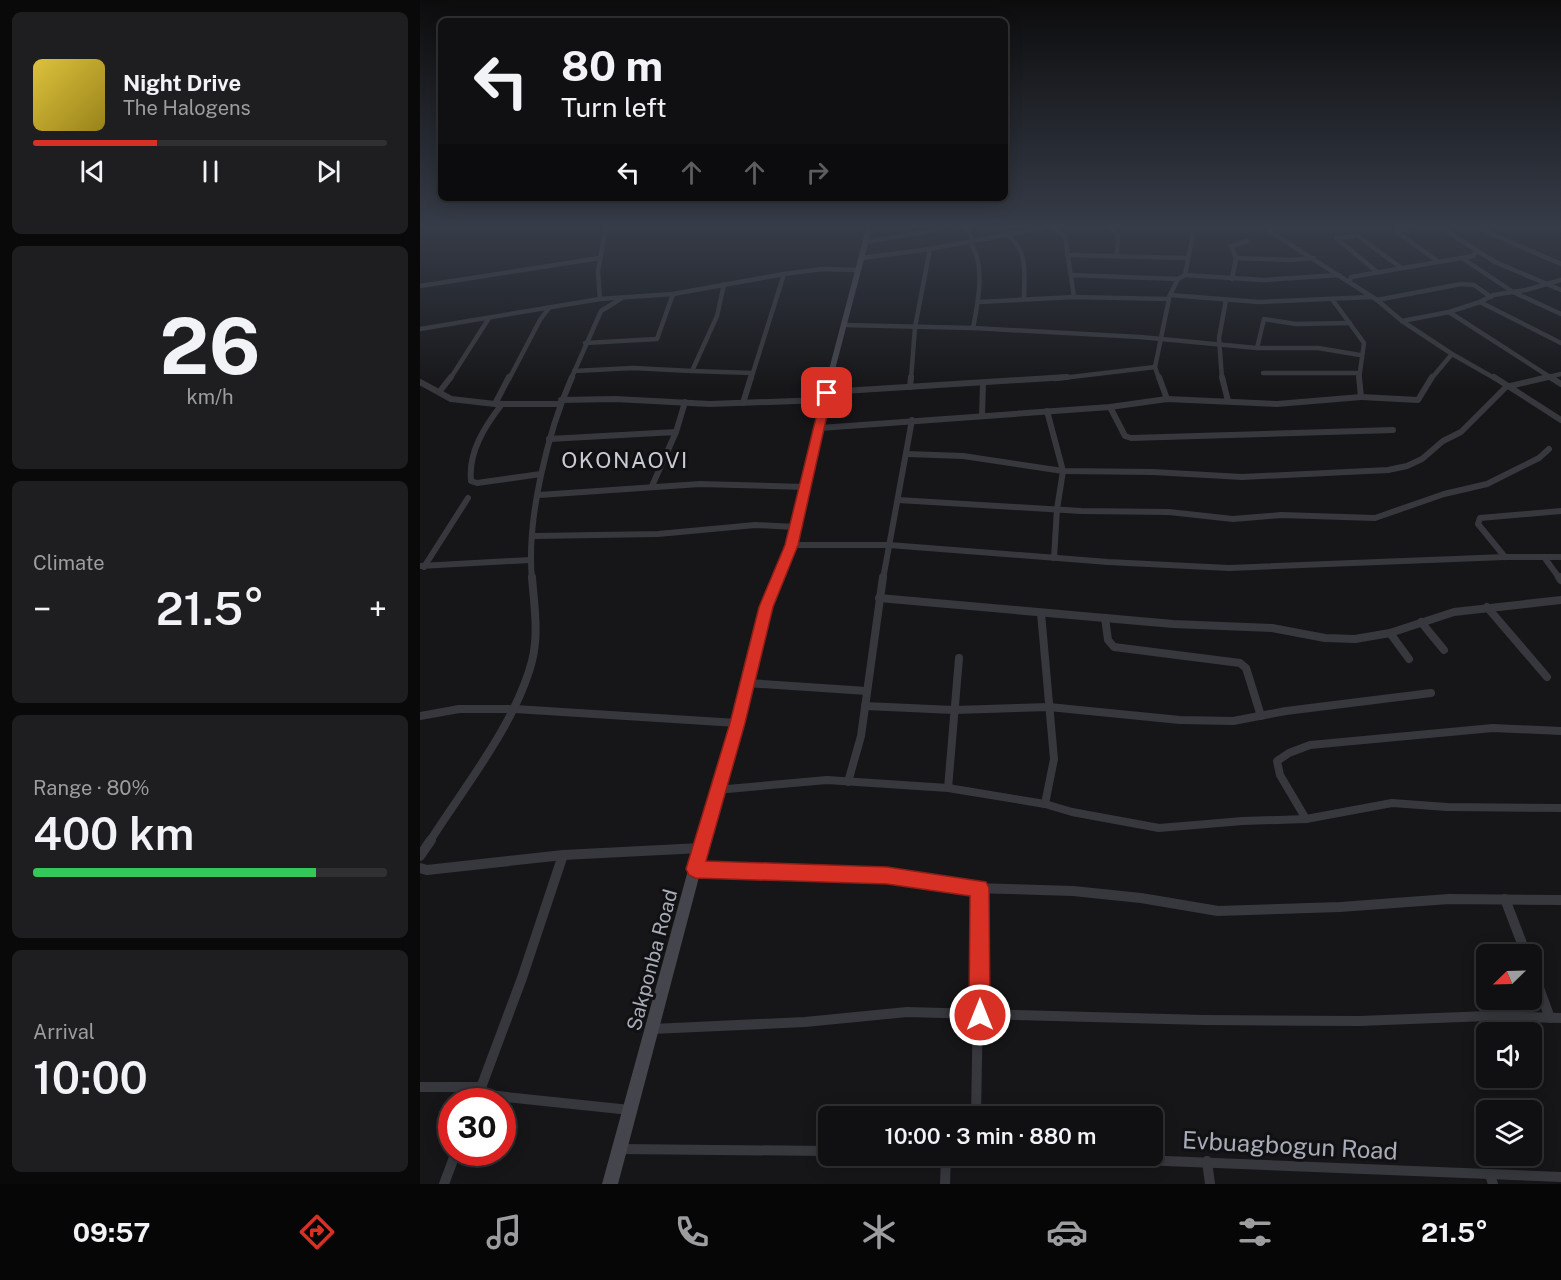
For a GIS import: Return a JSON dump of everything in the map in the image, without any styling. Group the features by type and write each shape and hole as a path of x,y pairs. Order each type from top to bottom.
{"main road":[{"name":"Sakponba Road","path":"610,1184 737,723 766,607 791,545 820,428 825,397 855,280"}],"street":[{"path":"420,286 457,280"},
{"path":"596,280 600,299"},
{"path":"420,329 600,299 673,294 746,280"},
{"path":"743,403 781,280"},
{"path":"910,387 915,327 924,280"},
{"path":"973,328 978,302 978,280"},
{"path":"1024,280 1024,299"},
{"path":"1072,280 1074,297"},
{"path":"1167,399 1155,368 1169,297 1177,280"},
{"path":"1347,280 1362,294 1377,300 1402,321 1452,354 1561,420"},
{"path":"1496,280 1514,292 1561,314"},
{"path":"1540,280 1561,290"},
{"path":"1402,321 1449,312 1480,302 1493,295 1560,280"},
{"path":"692,371 717,316 724,284"},
{"path":"1377,300 1461,284 1474,285 1491,297"},
{"path":"585,343 657,339 673,294"},
{"path":"978,302 1074,297 1169,297 1258,302 1332,299 1362,294"},
{"path":"420,856 515,709 534,659 536,620 530,560 540,474 560,402 585,343 601,311 622,298"},
{"path":"1332,299 1364,343 1358,373 1362,397"},
{"path":"1226,300 1219,326 1222,382 1228,401"},
{"path":"1480,302 1561,343"},
{"path":"540,474 477,483 471,481 470,477 475,452 483,430 499,404 540,320 549,308"},
{"path":"1449,312 1561,384"},
{"path":"440,391 457,369 489,318"},
{"path":"1257,348 1264,319 1296,324 1350,323"},
{"path":"844,325 973,328 1162,339 1257,348 1318,348 1360,355"},
{"path":"820,428 1110,406 1167,399 1276,404 1362,397 1418,400 1423,389 1445,359 1452,354"},
{"path":"574,371 633,368 753,373"},
{"path":"420,382 451,399 499,404 615,399 710,404 825,397 910,387 1034,381 1155,368"},
{"path":"1263,373 1358,373"},
{"path":"907,454 963,456 1063,471 1153,472 1242,477 1388,470 1407,466 1422,459 1443,441 1461,432 1506,387 1561,374"},
{"path":"982,415 983,383"},
{"path":"652,486 676,432 685,402"},
{"path":"1110,406 1125,436 1131,438 1393,430"},
{"path":"1047,411 1063,471 1057,509 1054,558"},
{"path":"848,782 861,736 879,598 912,420"},
{"path":"549,439 676,432"},
{"path":"898,500 1057,509 1169,512 1233,519 1281,514 1375,518 1444,494 1487,484 1539,458 1549,449"},
{"path":"539,495 700,484 805,487"},
{"path":"422,566 468,498"},
{"path":"1505,557 1478,524 1480,518 1561,511"},
{"path":"534,536 658,534 755,525 795,527"},
{"path":"791,545 889,545 1054,558 1229,568 1505,557 1561,557"},
{"path":"1544,557 1561,580"},
{"path":"422,566 530,560"},
{"path":"879,598 1041,614 1272,628 1325,638 1355,639 1390,633 1454,612 1561,600"},
{"path":"1487,607 1547,677"},
{"path":"1041,614 1054,759 1045,804"},
{"path":"1105,618 1108,640 1114,647 1240,663 1246,668 1261,716"},
{"path":"1421,622 1444,650"},
{"path":"1390,633 1409,659"},
{"path":"948,788 958,658"},
{"path":"747,683 867,691"},
{"path":"866,706 954,710 1049,707 1180,720 1233,721 1431,693"},
{"path":"420,716 459,709 515,709 737,723"},
{"path":"1306,819 1280,775 1277,761 1289,753 1310,745 1493,729 1561,731"},
{"path":"717,790 827,780 948,788 1045,804 1072,812 1159,828 1243,821 1306,819 1392,803 1446,807 1561,808"},
{"path":"420,868 427,870 563,855 701,848"},
{"path":"480,1088 522,978 563,855"},
{"path":"695,869 887,875 980,888 1084,892 1141,898 1218,911 1340,907 1449,899 1561,900"},
{"path":"976,1106 980,1015 980,888"},
{"path":"1505,899 1522,944"},
{"path":"1542,989 1558,1020"},
{"path":"652,1029 805,1022 907,1012 1347,1021 1488,1016 1558,1020"},
{"path":"420,1088 438,1090"},
{"path":"516,1098 630,1110"},
{"path":"620,1149 818,1151"},
{"name":"Evbuagbogun Road","path":"1163,1160 1492,1179 1561,1177"},
{"path":"1207,1161 1210,1184"},
{"path":"444,1184 451,1166"},
{"path":"945,1184 946,1166"}],"district":[{"name":"OKONAOVI","path":"625,460"}],"route":[{"path":"827,393 791,545 766,607 737,723 695,869 887,875 980,888 980,1015"}]}
